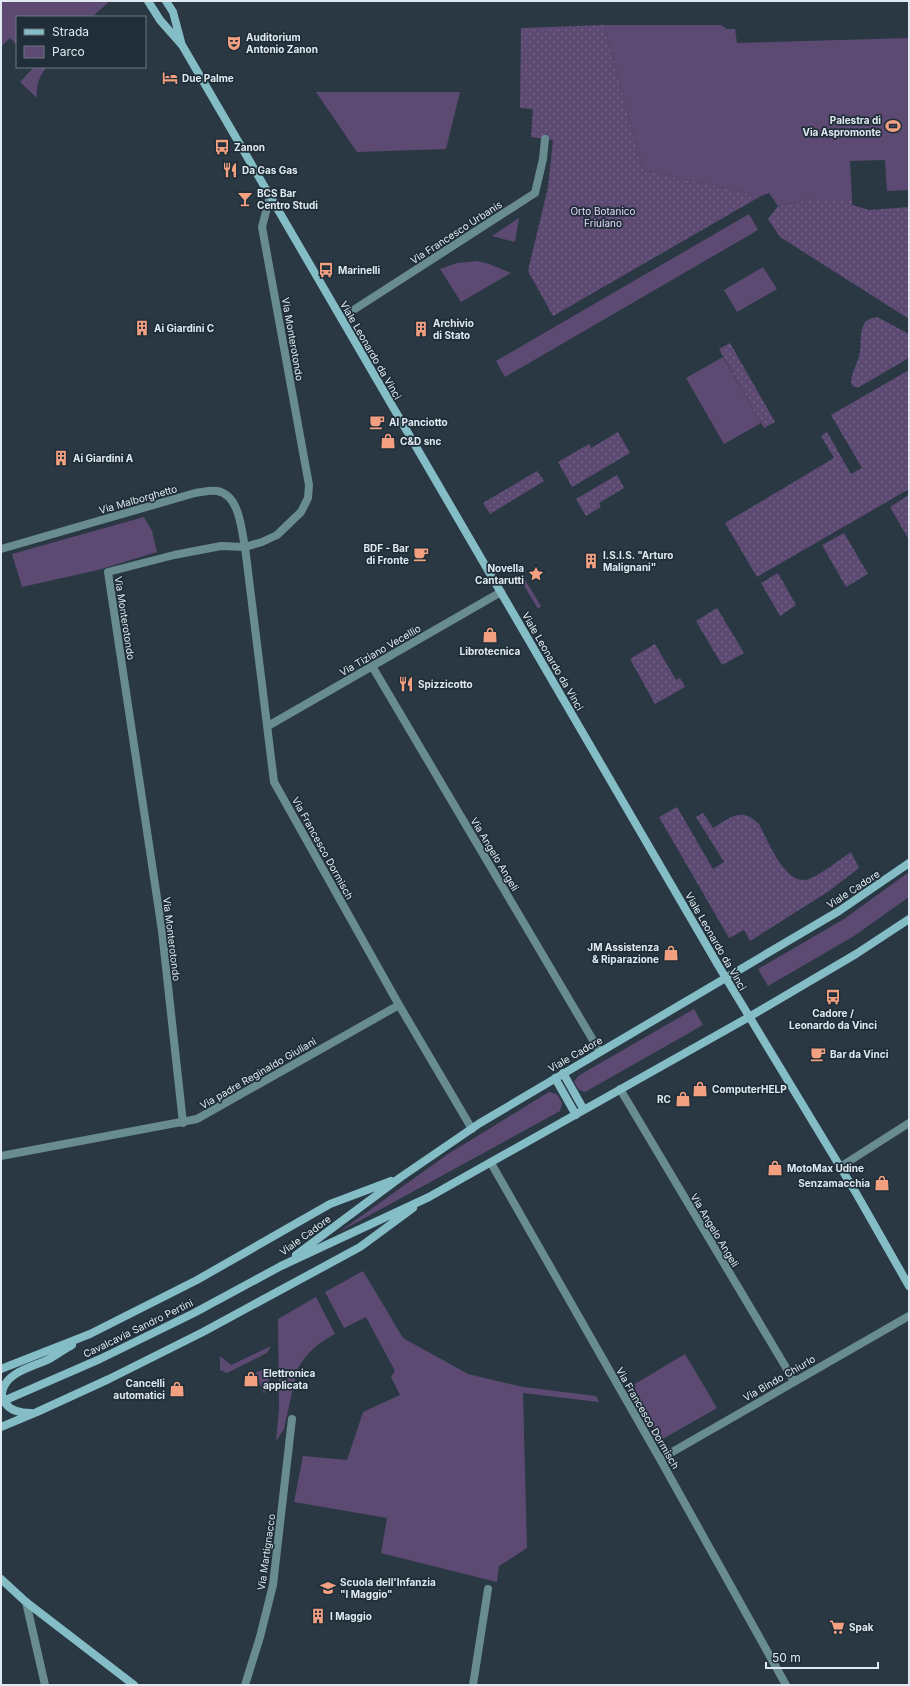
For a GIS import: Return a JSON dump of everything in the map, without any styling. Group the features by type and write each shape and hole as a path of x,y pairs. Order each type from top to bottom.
{"main road":[{"path":"148,1 160,20 182,45"},
{"path":"166,1 173,12 182,45"},
{"name":"Viale Leonardo da Vinci","path":"182,45 726,978 840,1167 909,1286"},
{"name":"Viale Cadore","path":"281,1266 401,1177 472,1129 563,1073 840,911 909,863"},
{"name":"Viale Cadore","path":"281,1266 428,1197 491,1163 749,1017 856,954 909,919"},
{"path":"563,1073 584,1110"},
{"path":"555,1078 576,1115"},
{"path":"37,1412 20,1412 12,1410 5,1404 2,1398 4,1385 10,1378 50,1359 90,1334 197,1280 330,1204 401,1177"},
{"path":"1,1427 109,1379 203,1332 360,1247 428,1197"},
{"name":"Cavalcavia Sandro Pertini","path":"1,1402 100,1359 281,1266"},
{"path":"1,1369 90,1334"},
{"path":"1,1579 26,1602 134,1685"}],"street":[{"name":"Via Francesco Urbanis","path":"341,318 535,193 543,159 545,139"},
{"name":"Via Monterotondo","path":"183,1123 162,931 108,572 174,555 221,546 245,547 262,542 277,535 302,512 306,504 309,492 262,227 270,196"},
{"name":"Via Malborghetto","path":"1,549 210,490 221,492 234,502 238,513 245,547"},
{"name":"Via Francesco Dormisch","path":"245,547 274,782 399,1005 472,1129"},
{"name":"Via Tiziano Vecellio","path":"268,726 501,592"},
{"name":"Via Angelo Angeli","path":"372,666 600,1052"},
{"name":"Via padre Reginaldo Giuliani","path":"1,1156 183,1123 209,1114 399,1005"},
{"name":"Via Angelo Angeli","path":"620,1089 794,1381"},
{"path":"840,1167 909,1123"},
{"name":"Via Francesco Dormisch","path":"491,1163 660,1459 786,1685"},
{"name":"Via Bindo Chiurlo","path":"660,1459 909,1316"},
{"name":"Via Martignacco","path":"245,1685 260,1637 273,1585 292,1419"},
{"path":"473,1685 488,1588"},
{"path":"26,1602 45,1685"}],"green space":[{"path":"2,1 110,1 93,16 16,16 16,44 10,38 1,47"},
{"path":"604,25 721,25 727,29 735,29 737,43 909,38 909,190 887,191 885,160 850,161 852,199 811,199 778,206 769,193 761,196 643,170"},
{"name":"Orto Botanico Friulano","path":"604,25 643,170 761,196 553,316 528,271 548,187 553,140 531,137 533,109 520,108 521,28"},
{"path":"33,68 46,68 39,81 37,98 20,82"},
{"path":"316,92 460,92 446,149 357,152"},
{"path":"811,199 852,199 852,205 869,210 909,207 909,319 780,237 768,219 778,206"},
{"path":"749,214 758,230 505,377 496,361"},
{"path":"519,218 515,242 492,236"},
{"path":"477,261 511,273 461,302 440,269 457,263"},
{"path":"763,267 777,289 737,312 724,290"},
{"path":"877,317 909,334 909,358 859,387 854,387 851,383 851,379 860,352 862,328 871,318"},
{"path":"730,343 775,422 764,428 719,349"},
{"path":"723,357 761,423 724,444 686,378"},
{"path":"909,370 909,489 757,577 725,523 834,458 821,436 827,432 851,474 862,468 831,415"},
{"path":"618,432 630,453 572,487 558,462 589,444 591,448"},
{"path":"537,471 544,481 490,514 483,503"},
{"path":"617,475 624,488 599,503 601,507 586,516 576,499"},
{"path":"909,495 909,540 890,507"},
{"path":"144,517 152,531 157,552 98,570 22,587 12,554"},
{"path":"844,533 868,574 846,587 822,545"},
{"path":"778,573 796,605 780,616 761,583"},
{"path":"522,575 541,606 538,609 519,577"},
{"path":"717,608 744,653 722,665 696,621"},
{"path":"655,644 676,680 680,678 685,687 655,704 630,659"},
{"path":"677,807 713,869 724,862 696,817 703,813 713,828 736,816 747,816 753,819 759,824 772,850 785,870 801,880 814,877 851,852 859,868 829,891 750,941 744,930 729,938 659,817"},
{"path":"909,872 909,897 854,936 768,986 758,969 844,919"},
{"path":"694,1009 703,1025 585,1092 579,1090 574,1082 578,1076"},
{"path":"549,1092 557,1094 562,1103 560,1111 339,1232 448,1154"},
{"path":"363,1271 403,1338 468,1374 523,1387 596,1396 599,1402 523,1393 527,1548 499,1566 497,1582 381,1553 387,1518 294,1502 303,1456 347,1460 363,1412 400,1395 391,1377 395,1371 366,1317 344,1328 325,1292"},
{"path":"316,1297 335,1334 313,1349 304,1358 297,1370 284,1429 276,1441 279,1409 278,1319"},
{"path":"271,1346 267,1353 227,1373 220,1370 220,1356 231,1365"},
{"path":"685,1354 717,1408 661,1440 630,1387"},
{"path":"270,1367 269,1383 264,1394 255,1373"}],"place":[{"name":"Auditorium Antonio Zanon","path":"234,43"},
{"name":"Due Palme","path":"170,78"},
{"name":"Palestra di Via Aspromonte","path":"893,126"},
{"name":"Zanon","path":"222,147"},
{"name":"Da Gas Gas","path":"230,170"},
{"name":"BCS Bar Centro Studi","path":"245,199"},
{"name":"Marinelli","path":"326,270"},
{"name":"Ai Giardini C","path":"142,328"},
{"name":"Archivio di Stato","path":"421,329"},
{"name":"Al Panciotto","path":"377,422"},
{"name":"C&D snc","path":"388,441"},
{"name":"Ai Giardini A","path":"61,458"},
{"name":"BDF - Bar di Fronte","path":"421,554"},
{"name":"I.S.I.S. \"Arturo Malignani\"","path":"591,561"},
{"name":"Novella Cantarutti","path":"536,574"},
{"name":"Librotecnica","path":"490,635"},
{"name":"Spizzicotto","path":"406,684"},
{"name":"JM Assistenza & Riparazione","path":"671,953"},
{"name":"Cadore / Leonardo da Vinci","path":"833,997"},
{"name":"Bar da Vinci","path":"818,1054"},
{"name":"ComputerHELP","path":"700,1089"},
{"name":"RC","path":"683,1099"},
{"name":"MotoMax Udine","path":"775,1168"},
{"name":"Senzamacchia","path":"882,1183"},
{"name":"Elettronica applicata","path":"251,1379"},
{"name":"Cancelli automatici","path":"177,1389"},
{"name":"Scuola dell'Infanzia \"I Maggio\"","path":"328,1588"},
{"name":"I Maggio","path":"318,1616"},
{"name":"Spak","path":"837,1627"}]}
